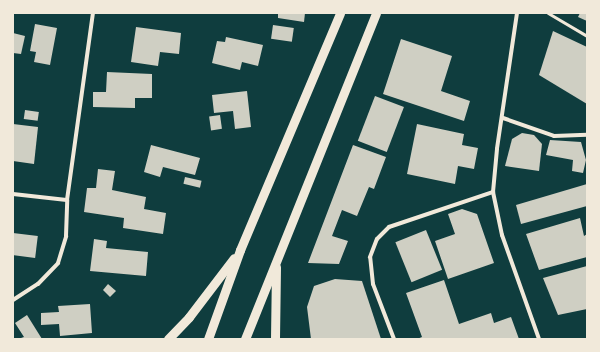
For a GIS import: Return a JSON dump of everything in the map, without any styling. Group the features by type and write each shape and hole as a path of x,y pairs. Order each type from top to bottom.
{"main road":[{"path":"208,339 240,250 340,13"},
{"path":"245,339 376,13"},
{"path":"168,339 188,317 240,250"},
{"path":"275,339 276,262"}],"street":[{"path":"13,300 38,284 58,263 66,236 67,200 93,13"},
{"path":"517,13 503,118 494,170 493,192 502,235 539,339"},
{"path":"503,118 554,136 587,135"},
{"path":"394,339 373,284 370,257 377,238 389,227 493,192"},
{"path":"13,194 67,200"}],"lane":[{"path":"548,13 587,36"}],"building":[{"path":"278,13 305,13 304,22 278,18"},
{"path":"580,13 587,13 587,21 578,17"},
{"path":"35,24 57,28 50,65 34,62 36,52 30,51"},
{"path":"273,25 294,28 292,42 271,39"},
{"path":"136,27 181,33 179,54 160,52 158,66 131,62"},
{"path":"553,31 587,47 587,104 539,75"},
{"path":"13,33 25,36 21,54 13,53"},
{"path":"226,37 263,45 258,66 242,62 240,70 212,63 217,41 225,42"},
{"path":"401,39 452,56 441,91 470,101 464,121 383,94"},
{"path":"107,72 152,74 152,98 135,98 135,108 93,107 93,92 106,92"},
{"path":"247,91 251,127 235,129 233,111 214,113 212,95"},
{"path":"375,96 404,107 387,152 358,141"},
{"path":"25,110 39,112 38,121 24,119"},
{"path":"220,115 222,129 211,130 209,117"},
{"path":"13,124 38,127 34,164 13,161"},
{"path":"417,124 464,134 462,145 478,148 474,169 458,166 455,184 407,174"},
{"path":"522,133 534,135 542,144 539,171 505,166 512,139"},
{"path":"550,140 581,142 586,160 583,173 572,171 573,160 546,155"},
{"path":"151,145 200,158 195,175 163,167 160,177 144,172"},
{"path":"353,145 386,157 374,189 369,187 357,216 342,210 332,236 348,241 339,264 308,263"},
{"path":"98,169 115,171 112,190 146,197 144,209 166,213 163,234 123,228 124,218 84,212 87,188 96,188"},
{"path":"185,177 202,181 200,188 183,184"},
{"path":"587,184 587,206 521,224 516,205"},
{"path":"462,209 477,214 494,263 448,279 435,241 455,234 448,214"},
{"path":"580,218 584,236 587,234 587,257 539,270 526,234"},
{"path":"426,230 442,270 412,282 395,242"},
{"path":"13,233 38,236 35,258 13,255"},
{"path":"94,239 107,241 106,248 148,252 146,276 90,271"},
{"path":"587,266 587,309 558,315 543,278"},
{"path":"335,279 362,281 381,339 311,339 307,307 314,286"},
{"path":"444,280 459,324 491,313 494,323 511,317 519,339 417,339 422,337 406,293"},
{"path":"108,284 116,291 110,297 103,290"},
{"path":"90,304 92,333 60,336 59,324 41,325 41,313 59,312 58,306"},
{"path":"27,315 42,339 18,339 24,337 15,323"}]}
